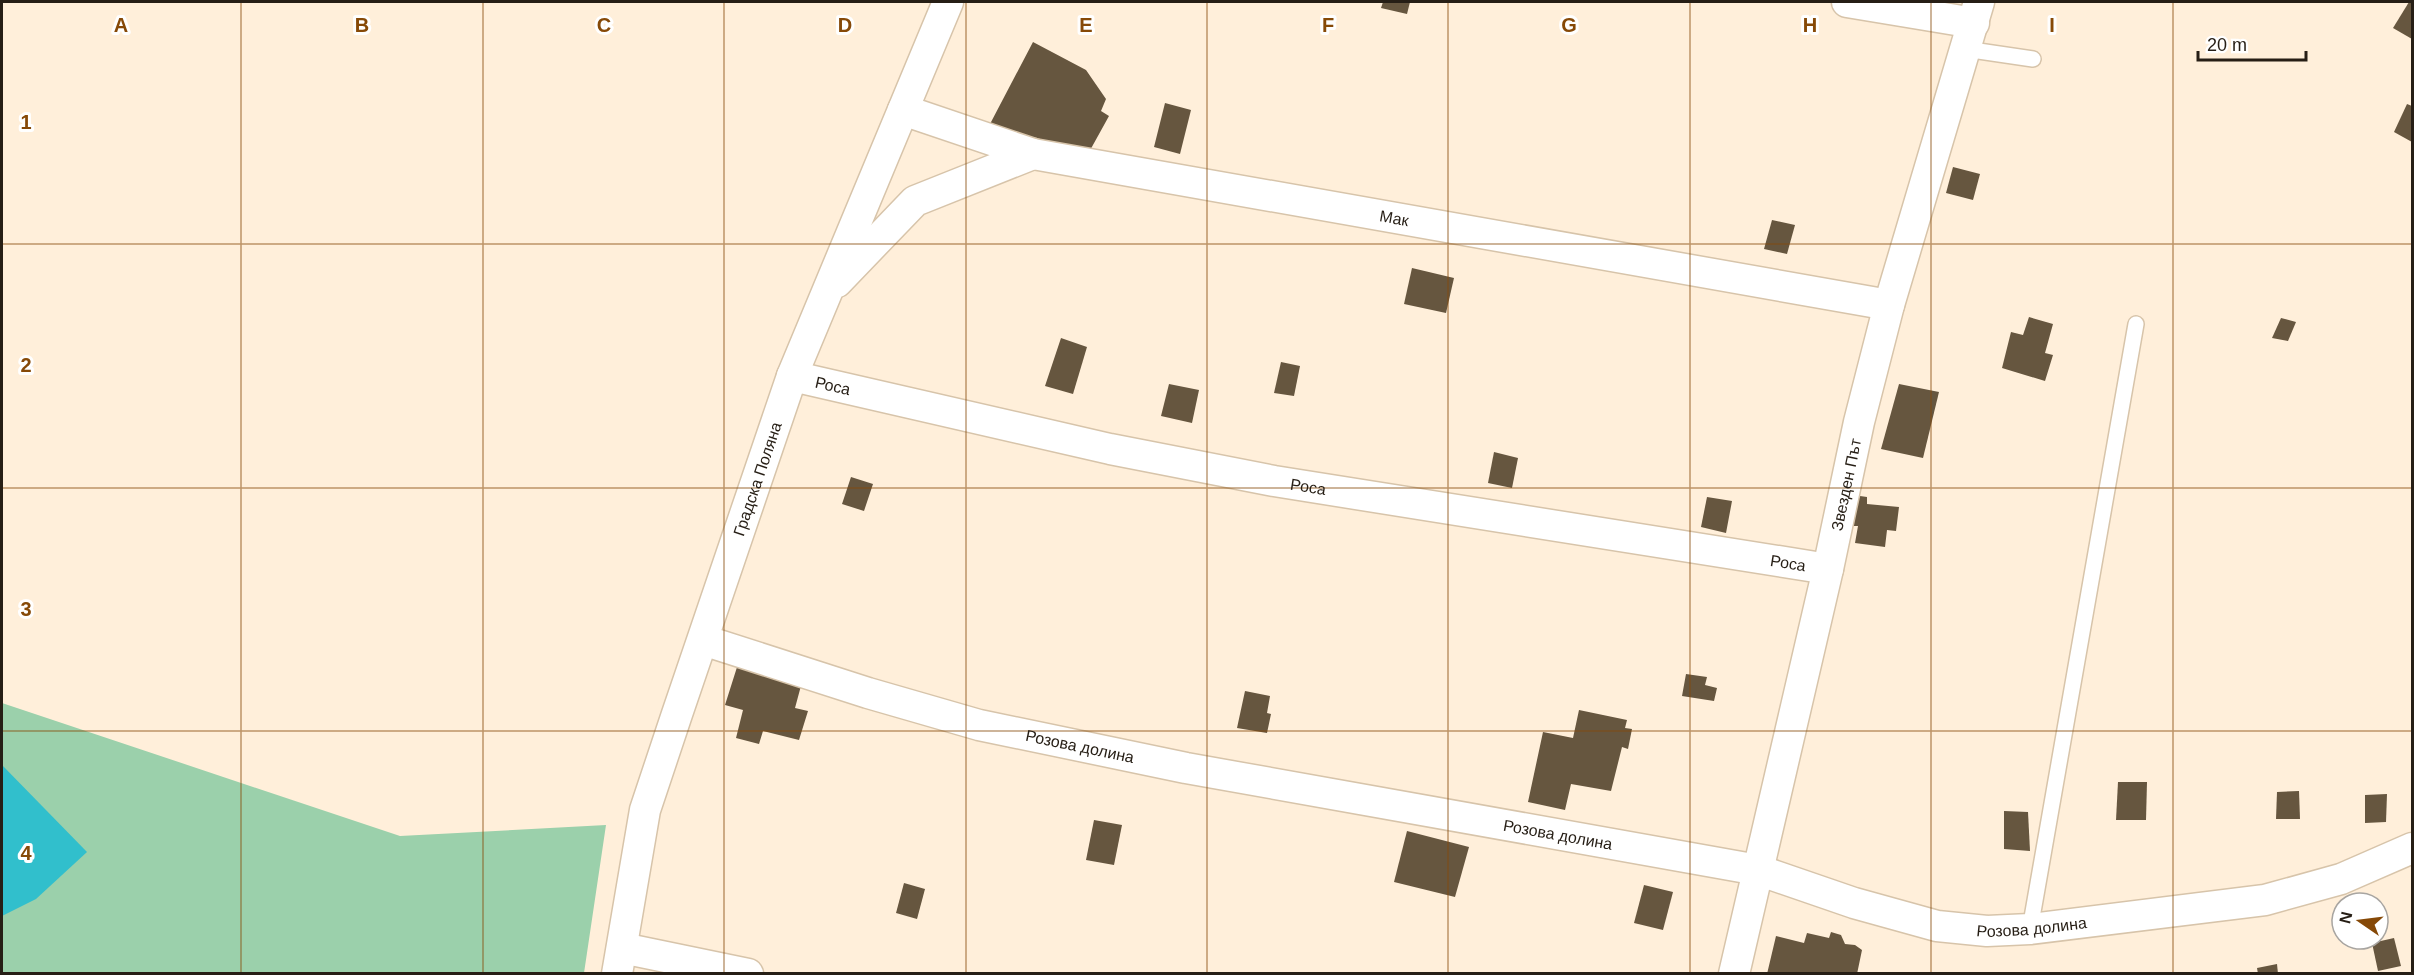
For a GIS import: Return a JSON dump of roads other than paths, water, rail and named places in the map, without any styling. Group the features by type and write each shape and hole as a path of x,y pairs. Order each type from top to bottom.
{"street":[{"name":"Градска Поляна","path":"619,961 645,810 792,376 948,2"},
{"path":"1847,2 1973,25"},
{"name":"Звезден Път","path":"1734,974 1828,569 1859,422 1889,305 1973,25"},
{"name":"Мак","path":"903,110 1034,154 1889,305"},
{"path":"824,296 915,201 1034,154"},
{"name":"Роса","path":"792,376 1110,449 1274,481 1828,569"},
{"name":"Розова долина","path":"703,640 868,693 979,725 1186,768 1758,870 1854,903 1936,926 1987,930 2030,929 2223,906 2286,896 2341,879 2412,848"},
{"path":"619,961 748,974"}],"lane":[{"path":"1973,25 2033,59"},
{"path":"2030,929 2136,324"}],"water":[{"path":"2,765 87,852 36,899 2,916"}]}
